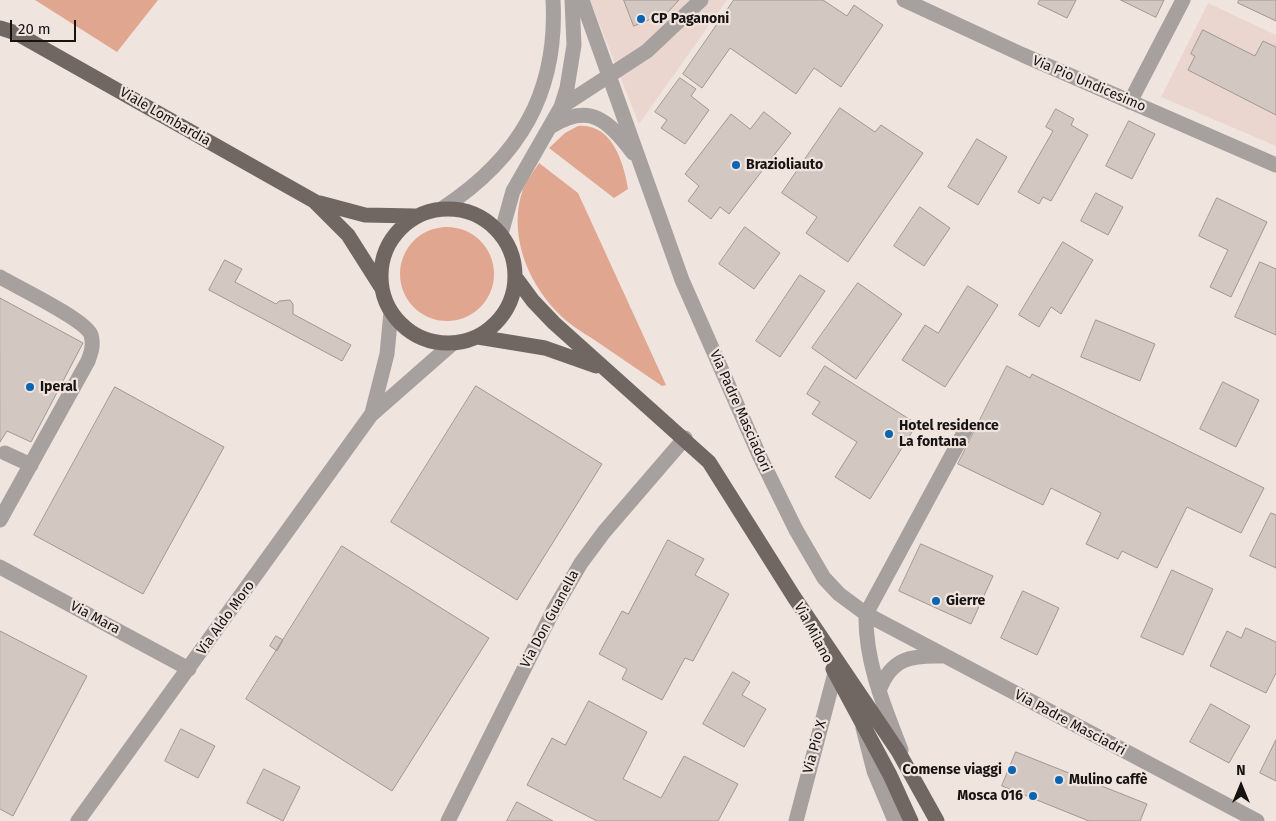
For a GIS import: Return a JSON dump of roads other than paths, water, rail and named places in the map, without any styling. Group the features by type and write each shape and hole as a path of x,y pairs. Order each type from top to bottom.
{"main road":[{"path":"0,18 16,33"},
{"path":"0,28 16,33"},
{"name":"Viale Lombardia","path":"16,33 314,201 365,214 416,216"},
{"name":"Viale Lombardia","path":"314,201 348,235 381,287"},
{"path":"443,208 465,210 485,219 501,234 513,254 516,278 513,296 505,312 493,326 478,337 453,343 435,342 418,336 402,326 391,312 381,287 380,266 386,246 399,229 416,216 443,208"},
{"path":"516,278 546,315 685,438 717,472 794,597"},
{"path":"478,337 545,348 609,372"},
{"name":"Via Milano","path":"794,597 861,722 911,821"},
{"name":"Via Milano","path":"794,597 909,770 937,821"}],"street":[{"path":"443,208 488,173 514,141 533,111 543,91 550,61 553,0"},
{"path":"501,234 513,191 561,107 573,57 574,21 572,0"},
{"name":"Via Padre Masciadori","path":"582,0 693,306 796,530 827,582 846,600 884,624"},
{"path":"561,107 611,77 647,52 701,0"},
{"name":"Via Pio Undicesimo","path":"904,0 1022,56 1276,165"},
{"path":"1130,102 1183,0"},
{"path":"551,127 567,116 586,115 596,117 615,129 642,166"},
{"path":"0,277 80,322 91,334 93,349 88,362 0,520"},
{"name":"Via Aldo Moro","path":"371,414 387,354 391,312"},
{"name":"Via Aldo Moro","path":"78,821 371,414 453,343"},
{"path":"909,770 879,691 868,644 866,614 967,427"},
{"name":"Via Don Guanella","path":"448,821 553,611 580,563 604,532 685,438"},
{"path":"5,452 31,465"},
{"name":"Via Mara","path":"0,567 189,669"},
{"name":"Via Padre Masciadri","path":"884,624 1257,821"},
{"path":"879,691 887,674 898,663 920,656 944,656"},
{"name":"Via Pio X","path":"796,821 835,673"},
{"path":"861,722 872,765 895,821"},
{"path":"929,805 932,821"}],"place":[{"name":"CP Paganoni","path":"641,19"},
{"name":"Brazioliauto","path":"736,165"},
{"name":"Iperal","path":"30,387"},
{"name":"Hotel residence La fontana","path":"889,434"},
{"name":"Gierre","path":"936,601"},
{"name":"Comense viaggi","path":"1012,770"},
{"name":"Mulino caffè","path":"1059,780"},
{"name":"Mosca 016","path":"1033,796"}]}
